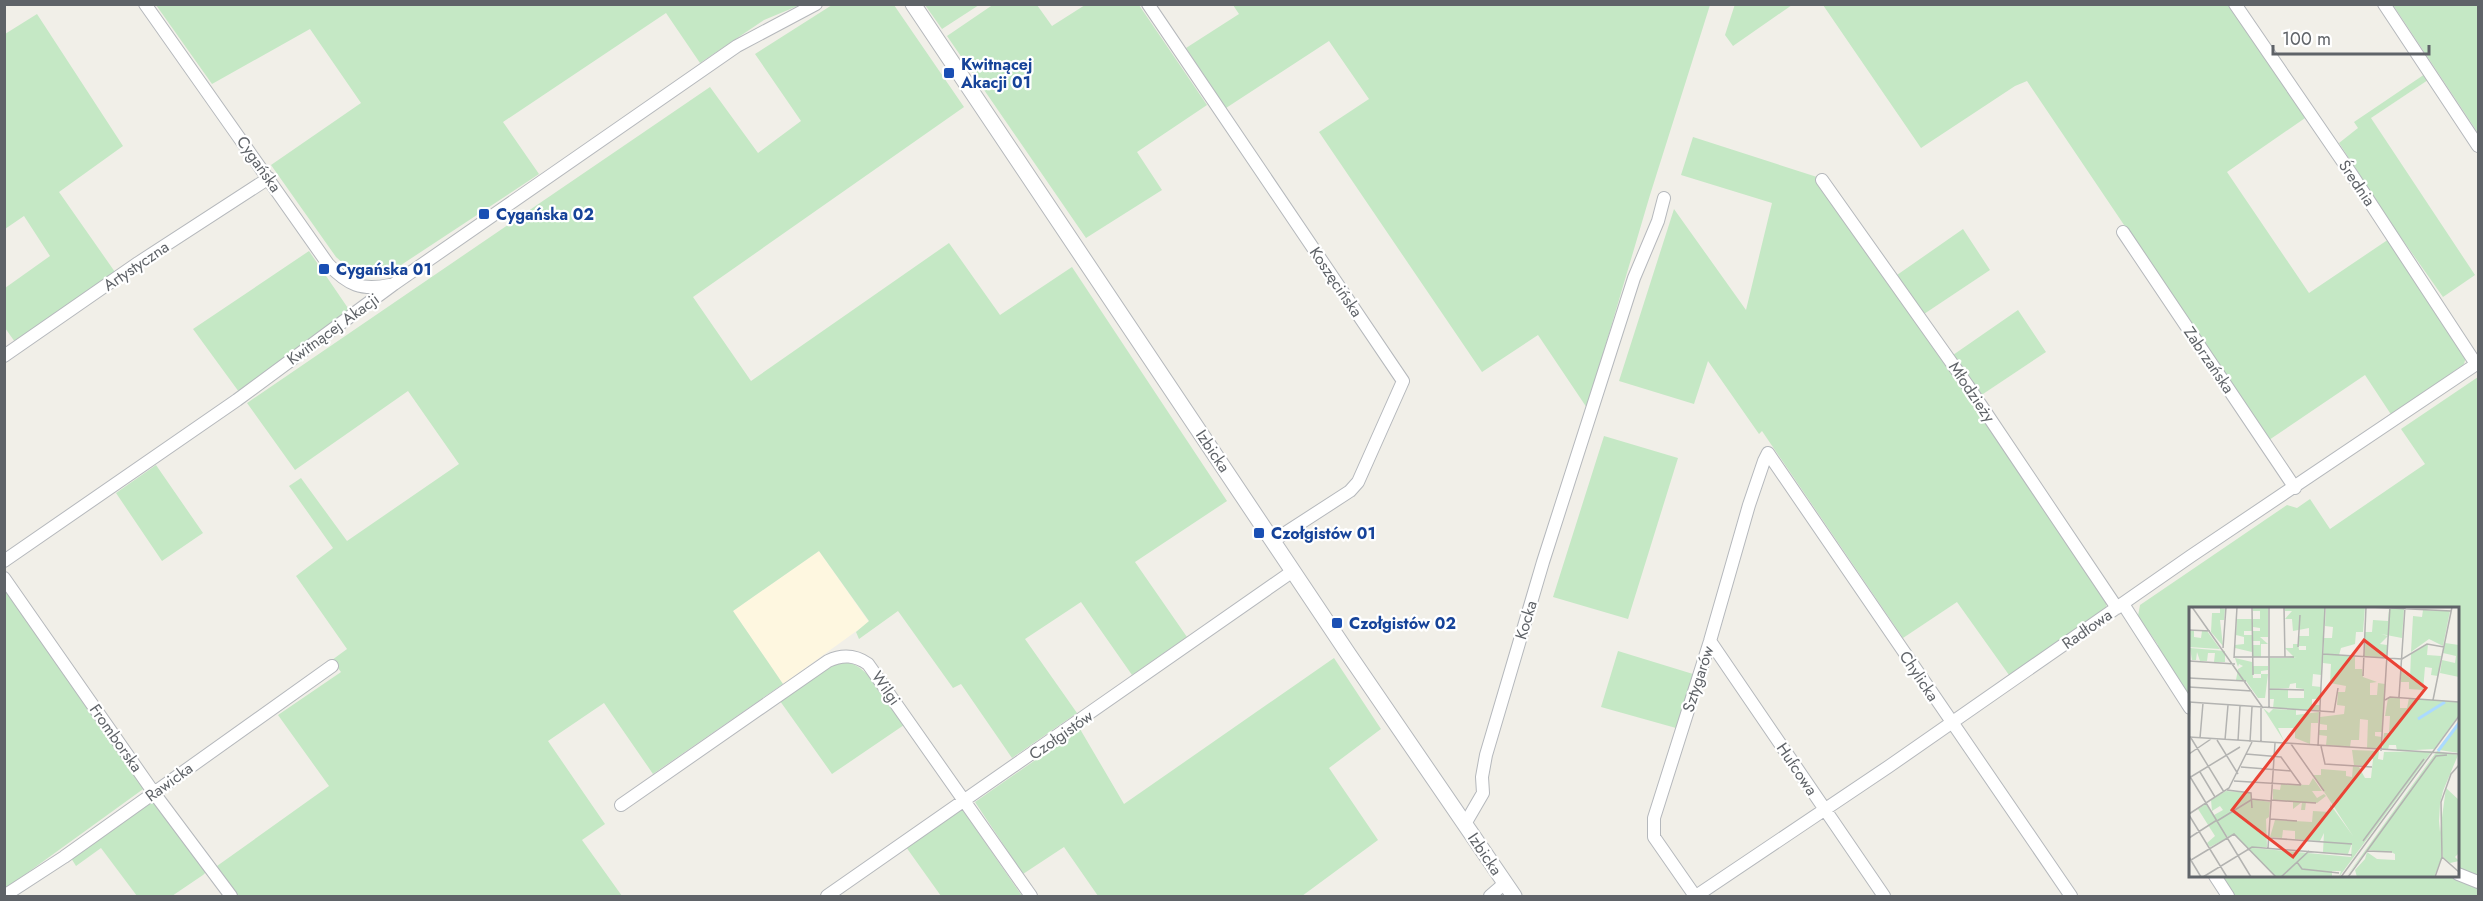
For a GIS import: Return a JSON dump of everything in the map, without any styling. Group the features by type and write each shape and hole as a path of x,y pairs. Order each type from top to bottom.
{"street":[{"name":"Cygańska","path":"145,4 328,264 341,278 357,286 373,289 394,284"},
{"name":"Kwitnącej Akacji","path":"4,561 237,400 394,284 738,46 816,4"},
{"name":"Izbicka","path":"913,4 1514,897"},
{"name":"Koszęcińska","path":"1148,4 1403,381 1358,482 1350,491 1273,541"},
{"name":"Średnia","path":"2235,4 2477,364"},
{"path":"2384,4 2478,146"},
{"name":"Artystyczna","path":"4,356 138,263 269,178"},
{"name":"Młodzieży","path":"1822,180 1968,386 2189,707"},
{"name":"Kocka","path":"1465,824 1483,793 1482,777 1486,755 1543,562 1592,416 1634,279 1658,222 1664,198"},
{"name":"Zabrzańska","path":"2123,232 2295,488"},
{"name":"Radłowa","path":"1695,897 2191,556 2477,364"},
{"name":"Sztygarów","path":"1695,897 1654,837 1652,828 1749,506 1768,453"},
{"name":"Chylicka","path":"1768,453 2071,897"},
{"name":"Czołgistów","path":"827,897 1293,571"},
{"name":"Fromborska","path":"4,578 154,793 231,897"},
{"name":"Hufcowa","path":"1710,641 1884,897"},
{"name":"Wilgi","path":"621,806 828,662 844,656 858,658 868,664 966,801 1030,897"},
{"name":"Rawicka","path":"4,896 64,857 332,666"},
{"path":"2459,875 2478,882"},
{"path":"2216,877 2228,897"},
{"path":"1490,897 1505,883"}],"shaded area":[{"path":"819,551 869,622 783,684 733,611"}],"green space":[{"path":"994,4 1037,5 1052,26 1085,5 1139,5 1207,105 1137,152 1162,190 1086,238 947,36"},
{"path":"1735,4 1792,5 1733,46 1725,35"},
{"path":"156,5 800,5 764,20 700,63 666,13 503,122 539,174 395,269 371,275 350,268 336,257 271,165 361,103 310,29 212,84"},
{"path":"832,5 894,5 964,107 693,297 751,381 949,243 1000,315 1072,267 1227,501 1135,562 1187,637 1132,675 1081,602 1025,639 1077,713 1012,758 961,684 953,688 898,611 859,639 856,632 869,621 819,551 733,611 783,684 653,774 604,703 548,741 605,824 582,840 622,896 238,896 217,866 329,786 278,715 341,672 332,660 347,649 296,576 333,548 289,486 301,478 347,541 459,464 408,391 295,470 247,403 710,87 758,153 801,121 755,54"},
{"path":"925,5 979,5 942,29"},
{"path":"1233,5 1710,5 1650,195 1587,408 1538,335 1482,372 1319,132 1369,99 1329,41 1226,108 1186,48 1239,14"},
{"path":"1823,5 2232,5 2308,116 2227,172 2309,293 2389,239 2467,353 2464,364 2392,416 2365,375 2269,440 2027,81 2015,86 1921,148"},
{"path":"2393,5 2478,5 2478,133"},
{"path":"37,14 123,146 59,192 115,272 15,342 5,328 5,288 50,256 24,216 5,229 5,34"},
{"path":"2425,74 2428,80 2371,118 2475,275 2443,297 2339,143 2358,128 2354,122"},
{"path":"1693,137 1817,177 1943,355 2107,599 2106,609 2009,675 1957,602 1903,638 1762,431 1759,434 1708,361 1694,404 1619,381 1674,209 1746,310 1772,203 1681,175"},
{"path":"1963,229 1990,270 1924,314 1897,275"},
{"path":"309,251 352,314 239,392 193,329"},
{"path":"2018,310 2046,352 1980,396 1953,355"},
{"path":"2478,377 2478,877 2459,869 2459,607 2189,607 2189,699 2155,648 2158,645 2138,616 2140,605 2287,505 2297,508 2310,499 2330,529 2425,464 2401,429"},
{"path":"1604,436 1678,458 1628,619 1553,597"},
{"path":"156,465 203,533 162,561 116,493"},
{"path":"4,587 146,787 5,889 4,889"},
{"path":"1618,651 1693,674 1676,728 1601,707"},
{"path":"1334,658 1381,729 1329,768 1378,840 1302,896 1098,896 1064,847 1023,874 975,802 1080,729 1124,804"},
{"path":"839,661 849,662 868,675 904,725 832,774 780,701"},
{"path":"154,801 206,872 203,875 172,896 137,896 101,848 76,866 71,858"},
{"path":"962,809 1022,896 941,896 906,847"},
{"path":"2223,877 2454,877 2478,886 2478,896 2235,896"}],"place":[{"name":"Kwitnącej Akacji 01","path":"949,73"},
{"name":"Cygańska 02","path":"484,214"},
{"name":"Cygańska 01","path":"324,269"},
{"name":"Czołgistów 01","path":"1259,533"},
{"name":"Czołgistów 02","path":"1337,623"}]}
